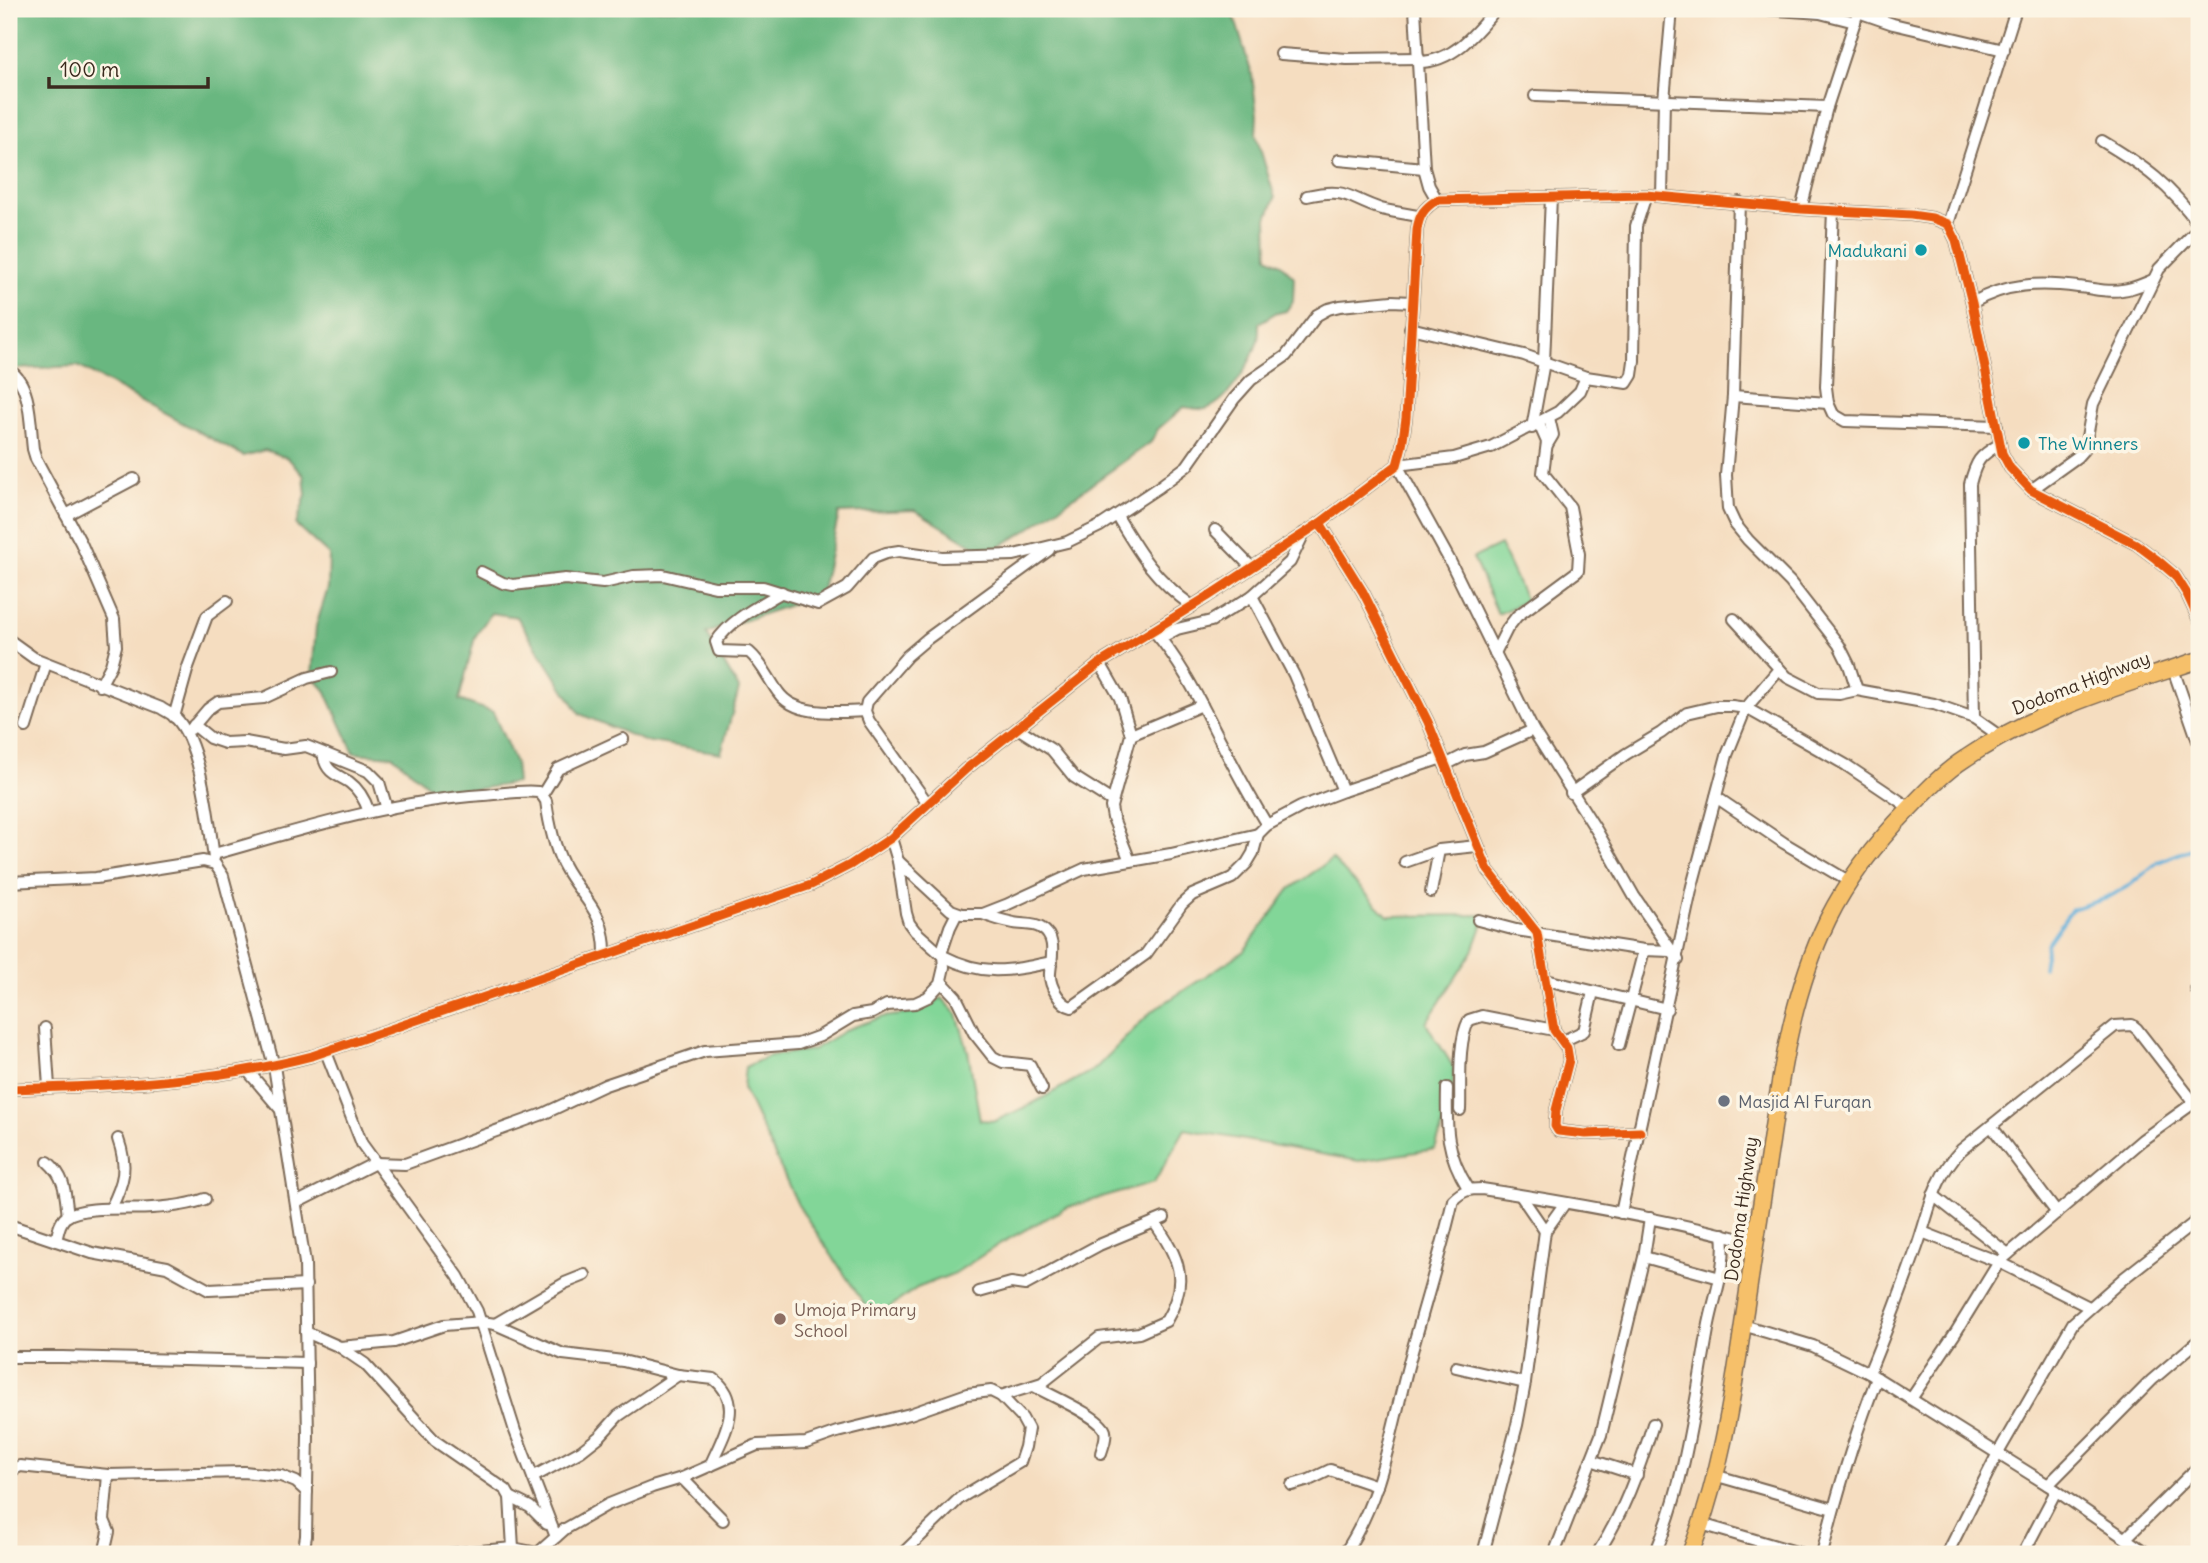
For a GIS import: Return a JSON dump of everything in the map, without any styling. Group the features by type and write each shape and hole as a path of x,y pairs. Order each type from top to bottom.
{"highway":[{"name":"Dodoma Highway","path":"1690,1554 1702,1524 1732,1401 1791,1022 1802,983 1829,916 1865,860 1910,808 1948,771 2001,737 2081,701 2199,660"}],"street":[{"path":"1415,9 1424,168 1429,186 1437,200"},
{"path":"1281,54 1347,59 1434,60 1459,48 1496,9"},
{"path":"1662,196 1664,100 1672,9"},
{"path":"1764,9 1857,14 2004,50"},
{"path":"1948,224 2016,9"},
{"path":"1801,209 1827,107 1857,14"},
{"path":"1535,96 1827,107"},
{"path":"2031,490 2085,449 2093,404 2153,280 2171,255 2199,226 2171,189 2152,173 2102,141"},
{"path":"1339,160 1424,168"},
{"path":"1307,196 1323,193 1345,194 1381,208 1419,216"},
{"path":"1410,328 1544,362 1586,377 1624,384 1630,380 1634,361 1636,226 1646,195"},
{"path":"1674,956 1532,730 1450,561 1397,465 1406,418 1415,242 1419,216 1428,205 1437,200 1646,195 1801,209 1911,215 1948,224 1956,240 1972,303 2000,444 2010,468 2031,490 2136,544 2157,559 2175,575 2199,620"},
{"path":"1495,653 1517,616 1578,571 1579,554 1570,507 1542,473 1547,445 1540,423 1550,197"},
{"path":"1739,202 1732,396 1726,475 1728,509 1735,524 1748,540 1790,582 1839,645 1857,690"},
{"path":"1833,210 1826,387 1833,415 1845,421 1997,426"},
{"path":"1972,303 1996,290 2011,287 2054,285 2117,291 2138,287 2153,280"},
{"path":"481,572 513,585 565,579 603,583 646,575 670,577 715,587 746,586 782,592 811,604 824,602 847,589 873,558 887,553 899,551 942,557 993,556 1014,555 1055,546 1117,516 1186,466 1234,399 1251,380 1286,356 1317,315 1340,306 1392,301 1412,302"},
{"path":"9,370 23,386 33,450 82,543 114,619 116,646 111,665 100,686"},
{"path":"9,1089 179,1081 274,1066 326,1052 811,885 850,865 891,838 967,769 1100,663 1157,634 1192,606 1320,523 1397,465 1471,454 1540,423 1574,399 1586,377"},
{"path":"1732,396 1828,402"},
{"path":"1974,718 1970,484 1975,463 1985,452 2000,444"},
{"path":"66,515 134,479"},
{"path":"1117,516 1143,559 1167,588 1192,606"},
{"path":"1320,523 1363,592 1428,722 1476,846 1488,870 1537,933 1554,1030 1563,1041 1569,1060 1554,1120 1555,1126 1558,1131 1586,1134 1640,1132"},
{"path":"1214,530 1251,567"},
{"path":"1157,634 1211,621 1252,596 1290,562 1304,533"},
{"path":"928,804 869,722 865,711 867,702 917,647 1055,546"},
{"path":"782,592 721,634 716,642 719,651 752,653 784,701 792,706 833,711 865,711"},
{"path":"1252,596 1294,675 1343,791"},
{"path":"174,717 188,667 207,616 227,601"},
{"path":"1734,619 1796,683 1818,693 1839,694 1857,690 1934,704 1974,718 2001,737"},
{"path":"1157,634 1175,656 1267,825"},
{"path":"9,640 34,658 161,708 190,730 210,738 225,743 245,742 284,749 306,746 374,774 387,809"},
{"path":"26,727 46,663"},
{"path":"1100,663 1120,698 1131,735 1112,801 1113,818 1130,861"},
{"path":"1621,1213 1667,1009 1674,956 1727,755 1746,708 1779,668"},
{"path":"2173,669 2199,744"},
{"path":"190,730 208,709 218,702 264,698 307,678 331,672"},
{"path":"1131,735 1202,705"},
{"path":"1571,793 1661,733 1686,713 1717,706 1746,708 1846,765 1910,808"},
{"path":"1019,729 1052,750 1074,777 1112,801"},
{"path":"190,730 214,859 223,876 274,1066 296,1203 306,1285 307,1492 303,1554"},
{"path":"898,861 957,913 983,914 1041,928 1053,947 1050,972 1052,985 1065,1005 1076,1005 1146,954 1182,904 1192,895 1232,878 1247,863 1258,834 1267,825 1301,807 1343,791 1465,755 1484,752 1532,730"},
{"path":"605,955 601,920 564,866 555,845 542,795 558,769 623,739"},
{"path":"326,754 326,766 359,792 369,812"},
{"path":"9,882 96,878 214,859 315,824 387,809 468,796 533,792 542,795"},
{"path":"1716,797 1752,823 1850,882"},
{"path":"983,914 1084,869 1171,854 1258,834"},
{"path":"891,838 909,923 942,955 979,971 996,972 1052,962"},
{"path":"1405,862 1439,850 1476,846"},
{"path":"1432,892 1439,850"},
{"path":"296,1203 375,1163 405,1164 543,1114 605,1085 705,1051 806,1042 848,1018 872,1013 887,1005 909,1004 922,1000 934,991 941,981 942,955 957,913"},
{"path":"1478,919 1501,927 1674,956"},
{"path":"1619,1045 1644,950"},
{"path":"1546,980 1667,1009"},
{"path":"941,981 956,997 974,1033 993,1058 1030,1065 1042,1089"},
{"path":"1563,1041 1584,1031 1593,992"},
{"path":"1460,1110 1463,1043 1465,1027 1469,1020 1482,1016 1554,1030"},
{"path":"1822,1554 1873,1376 1939,1177 1961,1150 2115,1026 2125,1024 2137,1030 2198,1103 2142,1140 1998,1262 1911,1399"},
{"path":"45,1028 49,1087"},
{"path":"326,1052 356,1132 375,1163 458,1276 482,1322 499,1382 554,1534"},
{"path":"247,1070 281,1110"},
{"path":"1447,1087 1448,1141 1452,1158 1468,1188"},
{"path":"1992,1127 2057,1213"},
{"path":"111,1208 122,1187 125,1165 118,1139"},
{"path":"48,1162 64,1182 68,1216"},
{"path":"1344,1554 1356,1536 1377,1486 1439,1262 1453,1200 1468,1188 1650,1218 1756,1243"},
{"path":"1933,1195 2008,1254"},
{"path":"1521,1196 1545,1231"},
{"path":"56,1241 62,1222 68,1216 111,1208 155,1208 205,1199"},
{"path":"1486,1553 1525,1383 1545,1231 1565,1203"},
{"path":"1554,1554 1601,1436 1644,1257 1650,1218"},
{"path":"979,1292 1011,1283 1025,1285 1099,1245 1159,1220 1178,1268 1178,1295 1166,1321 1139,1334 1099,1338 1070,1358 1042,1383 1001,1396"},
{"path":"1947,1554 1998,1453 2073,1323 2089,1307 2199,1220"},
{"path":"9,1225 103,1255 167,1267 203,1288 215,1291 306,1285"},
{"path":"1922,1232 1998,1262 2089,1307"},
{"path":"1655,1554 1669,1521 1693,1422 1725,1248 1723,1234"},
{"path":"1644,1257 1720,1278"},
{"path":"495,1324 565,1283 585,1275"},
{"path":"340,1347 394,1342 444,1325 482,1322 495,1324 530,1342 563,1354 623,1362 717,1381 731,1408 710,1466"},
{"path":"1743,1325 1813,1346 1873,1376 1998,1453 2148,1554"},
{"path":"306,1332 340,1347 365,1364 435,1441 506,1490 510,1497 513,1548"},
{"path":"2023,1554 2052,1488 2152,1380 2199,1340"},
{"path":"9,1357 307,1363"},
{"path":"1456,1367 1525,1383"},
{"path":"533,1477 581,1451 600,1436 618,1416 678,1375"},
{"path":"1034,1386 1096,1420 1105,1431 1101,1453"},
{"path":"448,1554 513,1548 541,1553 554,1534 607,1505 681,1478 757,1445 806,1443 837,1432 910,1414 967,1394 991,1391 1001,1396 1022,1418 1028,1429 1026,1447 1020,1462 960,1498 902,1554"},
{"path":"1597,1554 1625,1504 1653,1424"},
{"path":"1591,1460 1637,1475"},
{"path":"9,1472 20,1466 108,1475 244,1472 281,1476 296,1482 307,1492"},
{"path":"2126,1538 2199,1466"},
{"path":"1293,1485 1330,1470 1377,1486"},
{"path":"104,1554 109,1532 104,1520 108,1475"},
{"path":"1714,1475 1833,1509"},
{"path":"681,1478 723,1520"},
{"path":"510,1497 530,1507 554,1534"},
{"path":"1702,1524 1803,1554"}],"green space":[{"path":"9,9 1232,9 1252,75 1257,115 1256,135 1275,198 1267,218 1268,257 1281,264 1294,277 1293,301 1286,311 1274,314 1259,323 1258,340 1251,359 1231,390 1215,405 1206,409 1184,407 1158,429 1151,442 1026,531 987,554 915,510 839,513 821,595 706,633 739,689 721,753 644,741 580,714 517,617 491,613 475,637 459,700 493,712 515,763 517,783 439,795 393,756 354,753 325,690 312,676 316,626 328,588 329,555 296,525 306,495 304,476 288,458 265,450 243,456 78,366 14,369 9,363"},
{"path":"1500,545 1526,601 1498,614 1473,558"},
{"path":"1332,859 1388,916 1486,915 1473,951 1426,1023 1454,1068 1452,1097 1435,1149 1359,1161 1185,1129 1154,1183 1065,1208 1001,1243 955,1273 917,1288 880,1314 869,1311 798,1205 743,1088 745,1067 769,1056 812,1050 848,1029 882,1017 916,1013 942,998 957,1014 968,1051 980,1120 995,1121 1095,1069 1151,1012 1244,951 1290,889"}],"waterway":[{"path":"2043,968 2047,944 2072,909 2107,898 2130,885 2158,862 2199,846"}],"cycle path":[{"path":"9,1089 124,1084 200,1077 312,1056 811,885 850,865 891,838 966,769 1100,663 1320,523 1397,465 1406,418 1417,230 1423,212 1437,200 1646,195 1801,209 1911,215 1948,224 1956,240 1972,303 2002,453 2010,468 2031,490 2136,544 2156,559 2175,575 2199,620"},
{"path":"1320,523 1363,592 1428,722 1488,870 1537,933 1554,1030 1567,1048 1569,1060 1556,1110 1555,1126 1558,1131 1586,1134 1640,1132"}],"place":[{"name":"Madukani","path":"1921,250"},
{"name":"The Winners","path":"2024,443"},
{"name":"Masjid Al Furqan","path":"1724,1101"},
{"name":"Umoja Primary School","path":"780,1319"}]}
